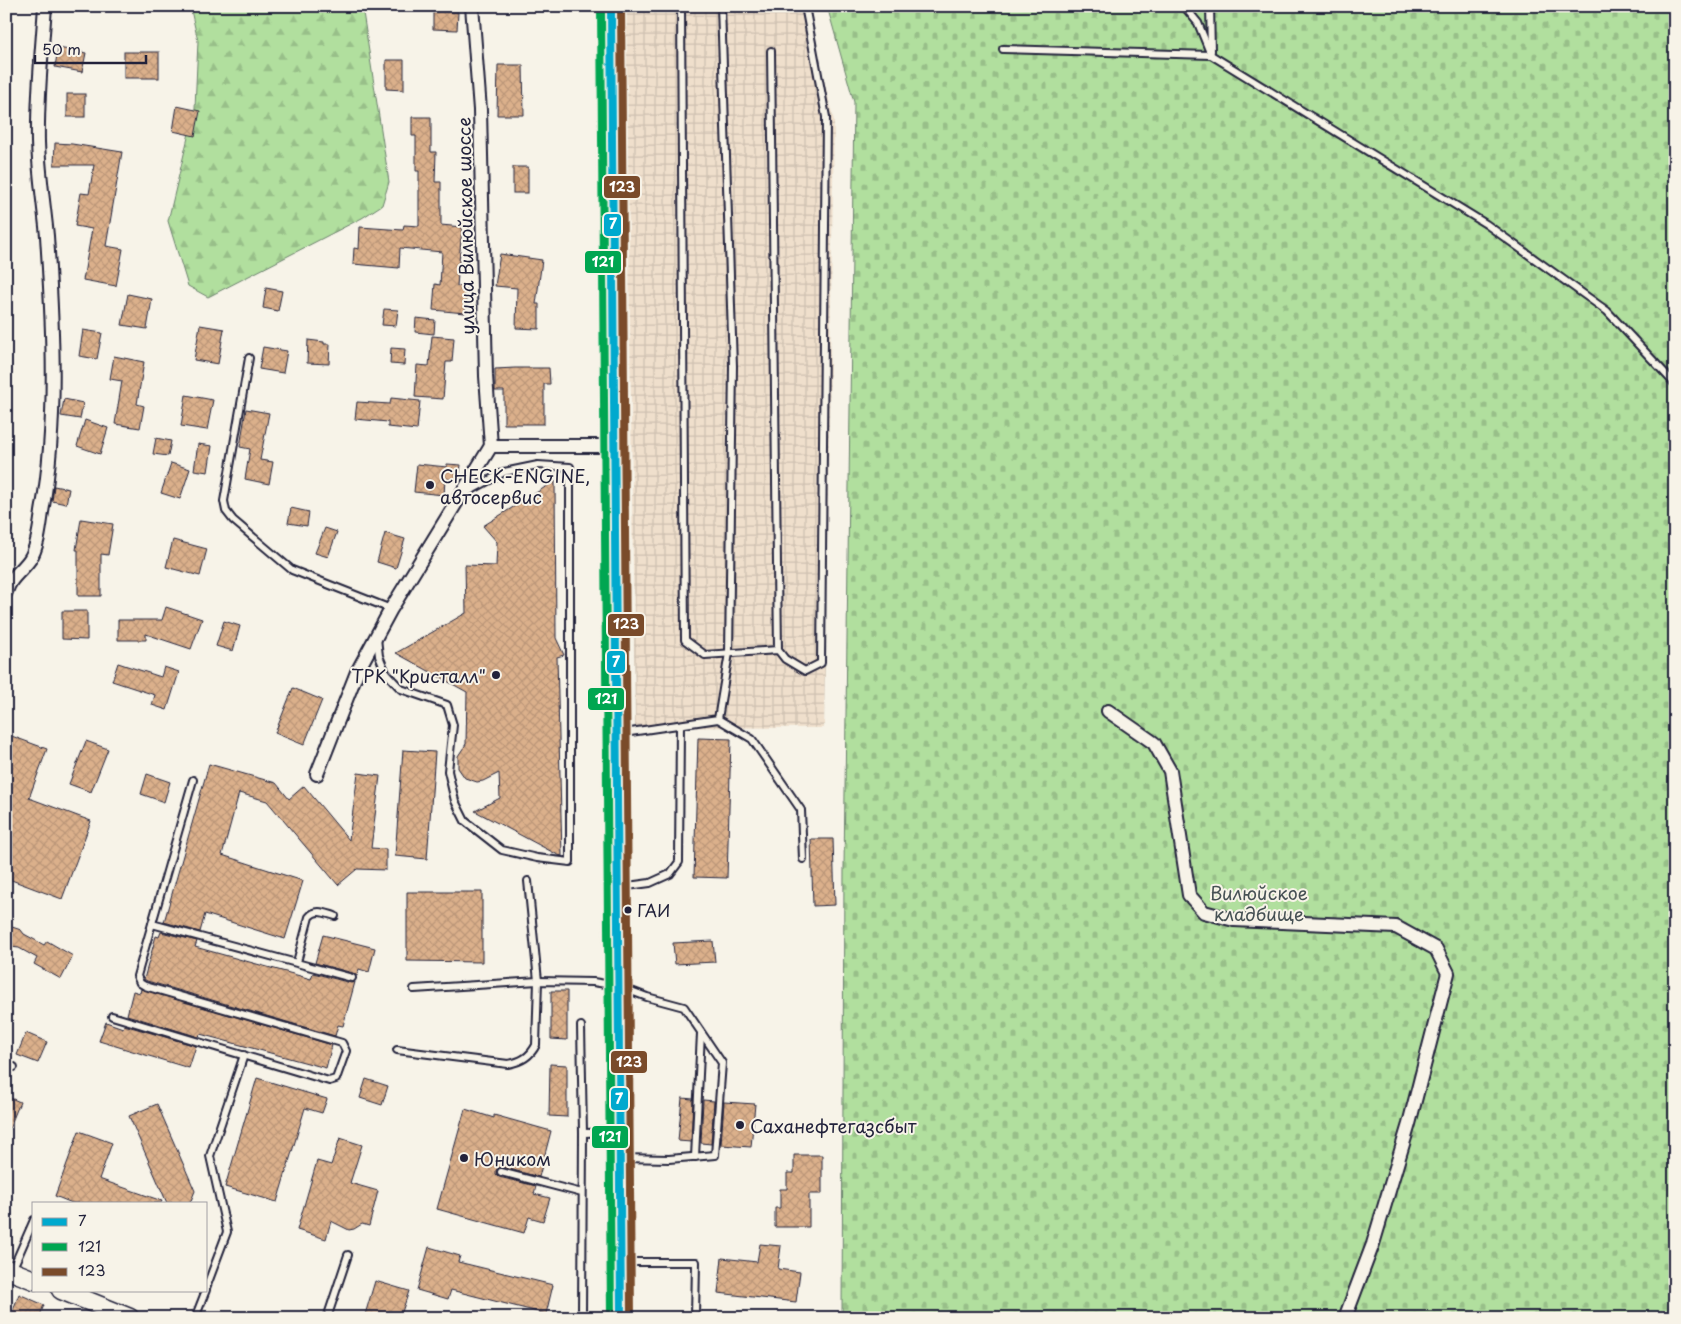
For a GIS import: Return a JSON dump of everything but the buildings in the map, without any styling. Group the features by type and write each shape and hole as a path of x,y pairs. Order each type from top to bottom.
{"main road":[{"path":"611,6 621,1318"},
{"path":"9,1270 32,1279"},
{"path":"66,1292 130,1318"}],"street":[{"path":"6,592 14,576 31,558 36,542 50,449 52,335 50,280 38,141 40,73 45,6"},
{"name":"улица Вилюйское шоссе","path":"472,6 480,110 486,376 491,446"},
{"path":"317,774 357,672 377,634 491,446 615,446"},
{"path":"1108,711 1154,743 1170,771 1189,894 1204,912 1234,920 1396,927 1436,949 1448,973 1409,1124 1373,1244 1345,1318"}],"lane":[{"path":"681,6 685,640 705,655 778,650"},
{"path":"718,719 730,653 733,366 722,6"},
{"path":"771,52 778,650 785,659 805,671 820,663 826,116 805,6"},
{"path":"1184,6 1198,23 1211,55"},
{"path":"1210,6 1211,55"},
{"path":"1003,49 1211,55 1494,230 1608,310 1675,384"},
{"path":"249,358 224,501 226,511 233,520 292,570 391,609"},
{"path":"377,634 379,656 386,673 400,689 447,705 453,724 448,771 455,801 465,820 502,850 537,858 570,862 570,467 538,464 504,472 460,497"},
{"path":"616,734 718,719 752,739 801,810 804,859"},
{"path":"617,887 650,883 670,874 679,862 680,725"},
{"path":"112,1016 329,1081 336,1079 346,1051 342,1044 140,983 137,976 193,780"},
{"path":"397,1050 508,1064 527,1058 533,1051 536,1044 538,982 528,881"},
{"path":"297,962 309,917 312,913 318,911 335,916"},
{"path":"152,924 352,978"},
{"path":"414,990 538,982 593,982 618,986 647,997 684,1007 722,1063 715,1155 669,1159 620,1158"},
{"path":"581,1026 583,1133 582,1318"},
{"path":"695,1157 702,1033"},
{"path":"208,1282 227,1232 210,1156 244,1055"},
{"path":"6,1068 14,1067"},
{"path":"583,1133 619,1132"},
{"path":"502,1172 582,1193"},
{"path":"9,1270 32,1224"},
{"path":"327,1318 348,1254"},
{"path":"620,1262 696,1262 695,1318"},
{"path":"195,1318 204,1292"}],"shaded area":[{"path":"626,6 806,6 834,121 824,728 635,727"}],"green space":[{"path":"190,6 362,6 389,182 382,205 362,218 208,297 188,286 168,221 195,108 198,41"},
{"name":"Вилюйское кладбище","path":"827,6 1675,6 1675,1318 842,1318 844,868 854,102"}],"transit line":[{"name":"121","path":"601,6 611,1318"},
{"name":"7","path":"611,6 621,1318"},
{"name":"123","path":"621,6 631,1318"}],"place":[{"name":"CHECK-ENGINE, автосервис","path":"430,485"},
{"name":"ТРК \"Кристалл\"","path":"496,675"},
{"name":"ГАИ","path":"628,910"},
{"name":"Саханефтегазсбыт","path":"740,1125"},
{"name":"Юником","path":"464,1158"}]}
